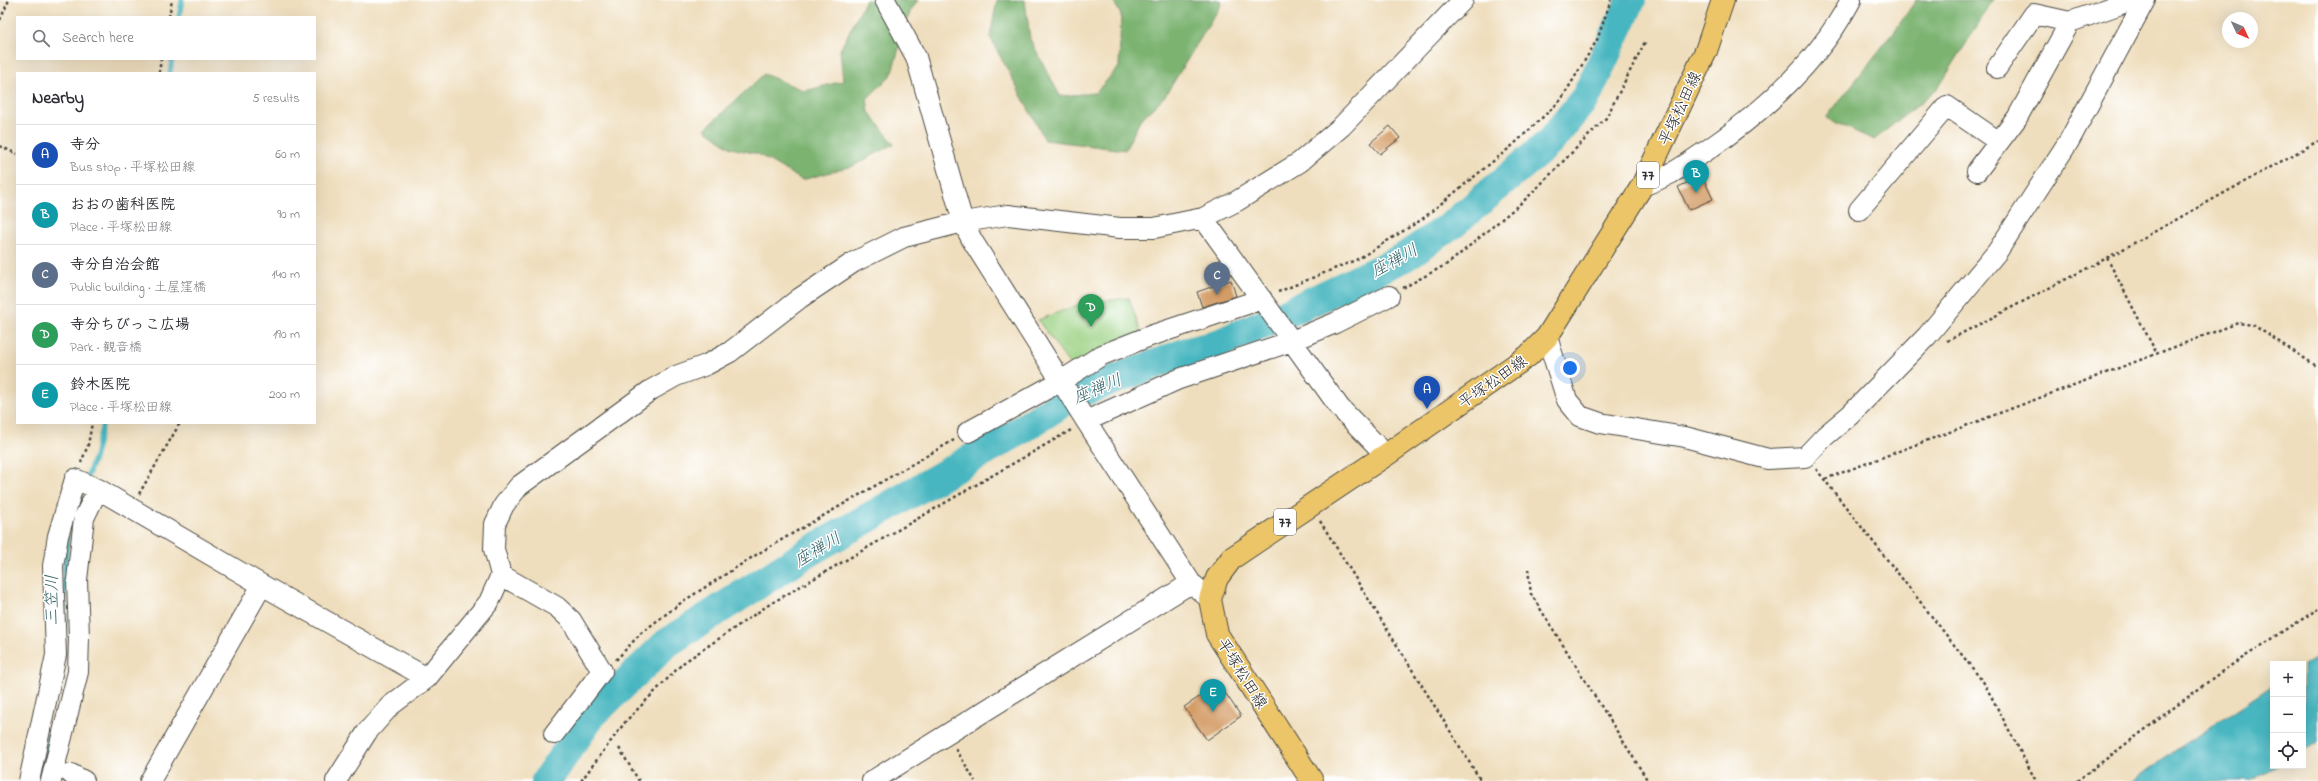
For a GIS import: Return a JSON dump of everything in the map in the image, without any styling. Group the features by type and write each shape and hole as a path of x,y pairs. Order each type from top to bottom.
{"main road":[{"name":"平塚松田線","path":"1312,781 1217,634 1210,599 1217,578 1232,558 1386,455 1528,356 1547,337 1642,186 1706,51 1723,0"}],"street":[{"path":"885,0 916,57 963,222 972,240 1086,421 1191,583 1210,599"},
{"path":"1642,186 1666,178 1740,127 1801,70 1841,19 1851,0"},
{"path":"1997,68 2034,14 2070,22 2132,0"},
{"path":"1547,337 1567,400 1580,416 1600,423 1685,437 1768,459 1805,457 1825,436 1850,415 1927,336 1998,252 2069,141 2145,0"},
{"path":"336,781 367,732 390,706 427,678 489,602 501,575 494,549 495,524 504,504 519,486 651,390 676,376 706,365 730,352 800,298 854,262 904,237 963,222 1008,214 1120,228 1154,228 1203,218 1275,179 1306,157 1341,128 1459,1"},
{"path":"1977,171 2017,118 2070,22"},
{"path":"1859,210 1947,106 1999,142"},
{"path":"1203,218 1340,408 1386,455"},
{"path":"1086,421 1179,379 1335,323 1389,296"},
{"path":"968,432 1061,381 1102,355 1150,336 1262,299"},
{"path":"29,781 56,655 52,566 58,536 75,479 98,489 262,585 427,678"},
{"path":"51,781 78,672 79,637 77,580 84,518 98,489"},
{"path":"501,575 557,607 571,620 602,671 554,734"},
{"path":"872,781 1191,583"},
{"path":"150,781 262,585"}],"path":[{"path":"0,20 8,0"},
{"path":"169,16 172,0"},
{"path":"1262,299 1358,259 1421,220 1513,144 1561,100 1596,40 1611,0"},
{"path":"1389,296 1449,263 1527,198 1606,118 1646,40"},
{"path":"159,72 162,60"},
{"path":"1943,344 2107,258 2318,141"},
{"path":"0,147 16,154"},
{"path":"2107,258 2157,354"},
{"path":"2036,781 1984,683 1825,479 2238,323 2253,325 2318,367"},
{"path":"581,781 626,721 683,663 770,604 1086,421"},
{"path":"75,479 88,445 92,424"},
{"path":"131,508 179,424"},
{"path":"602,671 618,658 641,633 682,602 759,553 968,432"},
{"path":"1310,506 1481,781"},
{"path":"1528,569 1531,594 1648,781"},
{"path":"2077,781 2221,672 2318,609"},
{"path":"947,734 975,781"},
{"path":"618,748 639,781"}],"green space":[{"path":"866,0 918,0 910,12 891,75 867,99 869,112 894,144 853,166 802,180 758,154 731,148 705,129 764,74 805,91 843,81 840,50"},
{"path":"997,0 1025,0 1030,39 1060,96 1095,93 1119,67 1121,14 1112,0 1220,0 1221,5 1165,96 1141,119 1125,150 1045,140 990,37"},
{"path":"1916,0 1993,0 1939,87 1874,140 1826,118 1896,29"},
{"path":"1129,298 1141,333 1071,367 1038,320 1083,303"}],"water":[{"path":"2318,655 2318,742 2306,749 2306,697 2306,663"},
{"path":"2270,687 2270,769 2272,769 2251,781 2133,781 2161,760"}],"building":[{"path":"1390,126 1400,138 1380,154 1370,143"},
{"path":"1702,176 1713,199 1689,210 1678,187"},
{"path":"1231,280 1236,296 1202,307 1197,292"},
{"path":"1219,684 1241,716 1207,740 1184,707"}],"waterway":[{"name":"三笠川","path":"179,16 182,0"},
{"name":"座禅川","path":"546,781 592,715 667,643 807,553 1016,433 1076,394 1187,352 1216,345 1403,258 1452,225 1549,143 1586,97 1631,0"},
{"name":"三笠川","path":"170,72 172,60"},
{"name":"三笠川","path":"86,480 95,456 103,424"},
{"name":"三笠川","path":"65,634 64,582 67,536"},
{"name":"三笠川","path":"41,781 49,733"}],"place":[{"name":"おおの歯科医院","path":"1696,193"},
{"name":"寺分自治会館","path":"1217,295"},
{"name":"寺分ちびっこ広場","path":"1091,327"},
{"name":"寺分","path":"1427,409"},
{"name":"鈴木医院","path":"1213,712"}]}
